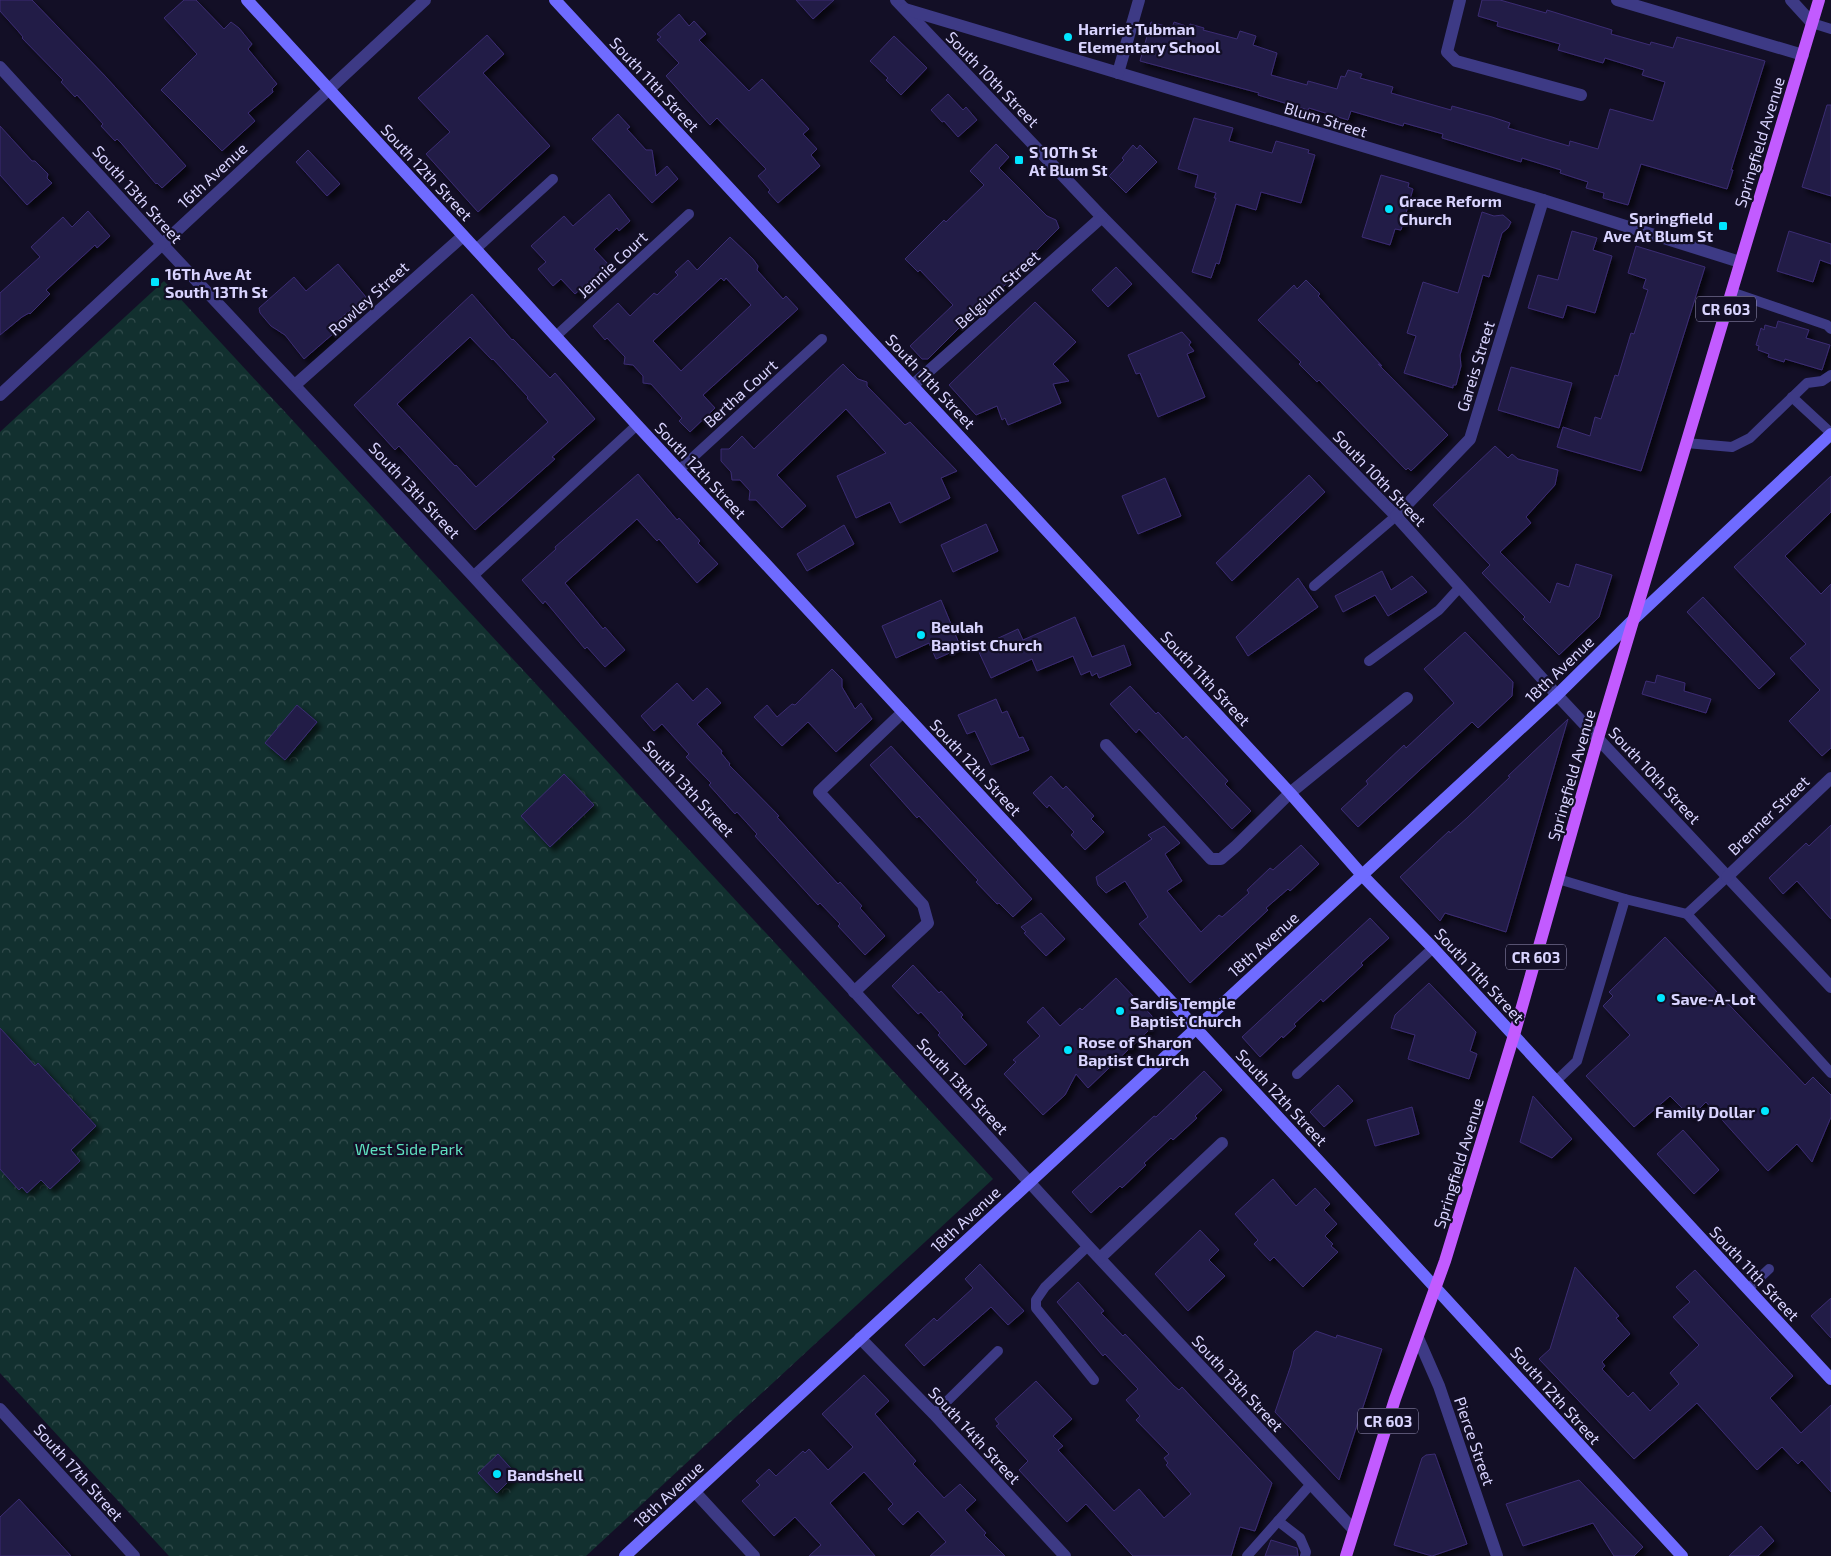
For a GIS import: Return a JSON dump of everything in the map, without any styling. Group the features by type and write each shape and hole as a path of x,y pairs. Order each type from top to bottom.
{"main road":[{"name":"Springfield Avenue","path":"1346,1556 1395,1399 1436,1288 1514,1035 1598,738 1819,0"}],"street":[{"name":"South 12th Street","path":"247,0 1682,1556"},
{"name":"16th Avenue","path":"0,395 425,0"},
{"name":"South 11th Street","path":"555,0 1290,793 1362,875 1514,1035 1831,1379"},
{"path":"1118,73 1140,0"},
{"path":"1460,0 1447,52 1456,62 1581,95"},
{"path":"1617,0 1803,55"},
{"path":"1791,0 1812,23"},
{"name":"Blum Street","path":"899,4 1118,73 1543,200 1740,262"},
{"name":"South 10th Street","path":"899,4 1102,217 1396,516 1557,695 1831,987"},
{"name":"South 13th Street","path":"0,67 162,244 473,576 1088,1246 1354,1530"},
{"name":"Gareis Street","path":"1396,516 1470,439 1543,200"},
{"name":"Belgium Street","path":"913,385 1102,217"},
{"name":"Rowley Street","path":"295,385 463,236"},
{"name":"18th Avenue","path":"625,1556 1557,695 1634,619 1831,433"},
{"path":"1106,745 1212,859 1220,859 1236,846 1290,793 1406,698"},
{"path":"854,992 928,923 923,905 819,792 903,712"},
{"name":"Brenner Street","path":"1727,877 1831,778"},
{"path":"1100,1258 1222,1143"},
{"name":"South 14th Street","path":"860,1338 934,1414 1065,1556"},
{"name":"Pierce Street","path":"1418,1338 1439,1386 1497,1556"},
{"name":"South 17th Street","path":"0,1409 134,1556"},
{"path":"695,1492 754,1556"}],"lane":[{"path":"1812,23 1831,29"},
{"path":"476,249 553,179"},
{"name":"Jennie Court","path":"556,336 689,214"},
{"path":"1731,292 1827,325 1831,329"},
{"name":"Bertha Court","path":"679,470 822,339"},
{"path":"1686,443 1732,447 1750,438 1807,383 1822,381 1831,375"},
{"path":"1792,397 1831,433"},
{"path":"473,576 637,425"},
{"path":"1314,586 1396,516"},
{"path":"1369,661 1439,610 1460,587"},
{"path":"1687,914 1727,877"},
{"path":"1558,879 1687,914 1831,1073"},
{"path":"1556,1081 1577,1062 1626,899"},
{"path":"1297,1074 1433,948"},
{"path":"1088,1246 1045,1287 1036,1300 1036,1308 1094,1380"},
{"path":"1748,1289 1769,1269"},
{"path":"934,1414 998,1351"},
{"path":"1249,1554 1311,1484"},
{"path":"1278,1522 1300,1538 1306,1552 1305,1556"},
{"path":"1249,1554 1261,1556"}],"green space":[{"name":"West Side Park","path":"164,281 993,1179 586,1556 169,1556 0,1373 0,432"}],"building":[{"path":"0,0 32,0 106,77 186,166 162,188 156,184 122,144 117,139 115,141 101,126 103,124 77,95 75,97 61,82 63,80 22,38 0,11"},
{"path":"184,0 196,0 224,29 231,22 239,28 252,44 248,49 277,84 272,89 273,92 248,113 255,121 222,151 161,90 197,54 164,18"},
{"path":"796,0 834,0 813,19"},
{"path":"1482,0 1500,0 1546,13 1547,10 1612,30 1611,34 1650,45 1651,42 1673,48 1677,37 1765,61 1731,170 1733,170 1727,189 1641,164 1628,205 1603,198 1604,193 1586,188 1588,182 1560,173 1561,170 1522,158 1521,162 1442,138 1443,134 1404,123 1403,126 1351,111 1348,120 1258,95 1259,93 1140,61 1151,22 1172,28 1174,22 1189,27 1190,24 1204,28 1203,30 1237,39 1240,31 1256,36 1253,45 1277,53 1271,75 1307,85 1308,81 1337,89 1341,76 1345,77 1348,70 1362,74 1360,78 1393,87 1391,93 1451,110 1452,106 1492,117 1510,123 1508,128 1569,146 1570,141 1598,149 1610,109 1653,121 1665,82 1642,75 1644,70 1605,58 1603,63 1558,50 1560,44 1497,26 1498,22 1478,16"},
{"path":"679,14 689,26 694,21 706,34 699,40 749,91 762,79 809,129 803,134 817,149 811,155 820,166 778,203 758,176 766,169 717,118 710,125 666,76 679,63 657,40 661,37 657,34"},
{"path":"487,35 504,54 483,73 550,146 478,212 426,154 450,132 418,98"},
{"path":"894,36 927,68 901,95 886,80 888,78 870,61"},
{"path":"948,94 963,110 966,107 977,120 958,137 931,110"},
{"path":"1827,105 1831,105 1831,196 1802,187"},
{"path":"618,114 630,127 627,129 646,150 652,150 656,176 667,166 678,179 652,203 592,139"},
{"path":"1194,118 1233,128 1229,141 1272,153 1276,141 1309,150 1308,153 1315,155 1301,203 1261,192 1256,210 1236,204 1219,264 1216,263 1211,278 1192,272 1216,193 1195,187 1198,175 1178,169"},
{"path":"0,126 32,161 35,161 48,174 47,178 52,183 27,205 0,175"},
{"path":"996,144 1009,157 999,168 1047,216 1056,220 1059,228 1012,275 1014,277 974,313 928,359 922,359 910,346 953,305 920,270 918,272 905,259 944,220 946,222 984,185 970,171"},
{"path":"1133,145 1137,149 1140,145 1157,162 1126,193 1109,176 1124,160 1122,158"},
{"path":"308,150 340,184 327,196 296,162"},
{"name":"Grace Reform Church","path":"1381,175 1409,183 1408,187 1413,189 1401,230 1395,229 1390,245 1362,237"},
{"path":"609,194 630,221 619,231 617,228 594,249 608,264 575,294 561,279 553,286 538,269 546,262 531,246 564,216 573,226"},
{"path":"88,211 110,236 97,248 95,245 46,290 50,294 30,314 22,317 0,335 0,293 40,257 31,247 63,217 72,227"},
{"path":"1482,212 1494,216 1503,215 1511,222 1502,233 1489,277 1483,275 1460,355 1461,366 1456,385 1453,385 1453,388 1404,373 1416,336 1407,333 1423,282 1458,293"},
{"path":"1572,231 1597,238 1593,250 1612,256 1595,313 1567,305 1563,318 1528,308 1538,275 1558,280"},
{"path":"1789,231 1831,244 1831,264 1820,260 1813,282 1777,271"},
{"path":"730,237 753,259 758,266 757,270 783,299 786,296 798,309 703,395 715,408 690,432 679,421 682,418 651,384 643,383 643,376 633,365 624,364 625,357 607,338 605,340 593,326 618,303 630,316 654,293 657,295 678,275 675,272 688,260 697,270","holes":["721,278 724,281 726,278 751,305 681,371 653,341"]},
{"path":"1636,246 1705,267 1641,471 1557,447 1563,427 1590,436 1595,417 1601,419 1615,375 1618,376 1631,333 1634,334 1648,290 1643,288 1646,279 1628,273"},
{"path":"338,264 366,297 337,321 341,327 304,359 285,335 271,326 260,313 259,308 294,277 306,291"},
{"path":"1116,267 1132,284 1108,307 1092,290"},
{"path":"1306,280 1320,294 1318,296 1382,366 1378,364 1448,435 1411,471 1408,468 1406,470 1319,380 1317,382 1299,364 1301,362 1258,320 1294,285 1297,289"},
{"path":"472,294 512,340 550,378 555,373 595,419 552,457 555,459 475,530 399,446 395,450 354,405","holes":["470,337 528,397 548,422 476,487 397,404"]},
{"path":"1035,302 1076,342 1053,364 1069,381 1053,384 1061,403 1008,425 1005,418 1002,420 997,406 976,415 949,385"},
{"path":"1778,321 1809,330 1806,338 1830,345 1822,370 1785,359 1784,362 1768,357 1769,354 1758,350 1759,346 1756,345 1761,328 1764,330 1765,325 1776,328"},
{"path":"1182,332 1191,342 1189,345 1194,351 1187,354 1205,397 1158,417 1140,373 1136,374 1128,355"},
{"path":"843,364 858,379 867,382 867,386 905,425 910,422 957,471 941,478 950,498 900,523 890,502 856,518 837,476 886,453 846,409 777,475 806,506 782,528 756,500 749,500 750,491 740,480 732,480 731,472 721,461 721,449 729,449 742,436 754,449"},
{"path":"1511,367 1572,383 1559,428 1498,410"},
{"path":"1495,446 1508,458 1512,454 1518,459 1558,470 1555,485 1526,517 1531,523 1500,552 1550,603 1557,583 1569,587 1576,564 1612,575 1599,617 1559,655 1523,619 1525,617 1482,573 1490,565 1433,505"},
{"path":"638,474 677,520 679,518 700,541 698,543 718,564 697,583 659,539 657,541 637,519 565,583 603,629 605,627 625,650 605,667 587,647 585,649 545,601 543,604 522,580 556,549 555,547"},
{"path":"1309,475 1325,492 1232,581 1216,563"},
{"path":"1831,476 1831,512 1785,556 1821,594 1831,584 1831,748 1822,756 1789,721 1820,690 1790,658 1806,644 1734,567"},
{"path":"1165,478 1181,516 1138,534 1122,496"},
{"path":"986,524 998,551 953,572 941,545"},
{"path":"844,525 854,544 807,571 797,554"},
{"path":"1382,571 1391,590 1412,576 1427,592 1388,616 1375,595 1343,612 1335,596"},
{"path":"1298,578 1318,607 1248,656 1236,637"},
{"path":"1703,597 1775,674 1759,689 1687,612"},
{"name":"Beulah Baptist Church","path":"941,600 961,648 936,659 929,643 896,658 882,626"},
{"path":"1075,617 1092,657 1124,645 1131,665 1099,678 1097,673 1092,676 1090,671 1081,675 1073,656 1037,671 1032,659 991,678 977,648 1018,629 1023,640"},
{"path":"1465,632 1513,682 1512,696 1478,728 1472,722 1358,827 1341,809 1368,784 1366,781 1404,745 1406,748 1454,703 1424,669"},
{"path":"832,669 842,679 842,687 855,709 861,703 872,719 836,752 808,722 782,746 754,717 767,705 777,717 792,704 795,705"},
{"path":"1657,675 1685,683 1684,691 1711,699 1706,713 1642,694 1646,681 1655,683"},
{"path":"677,683 693,701 707,688 721,703 697,724 722,751 721,753 729,765 779,816 777,817 838,884 840,882 862,906 860,908 885,936 865,955 838,926 840,924 820,903 818,905 755,836 757,834 737,812 735,814 709,785 711,783 686,757 689,754 662,724 654,731 641,716"},
{"path":"1130,686 1183,739 1186,736 1228,781 1225,784 1251,811 1232,829 1139,729 1136,733 1110,704"},
{"path":"996,699 1002,713 1007,711 1019,738 1023,737 1029,750 991,765 975,731 967,734 958,715"},
{"path":"297,705 317,722 285,760 265,743"},
{"path":"1568,719 1506,932 1445,913 1440,921 1400,877 1449,831 1450,833 1467,818"},
{"path":"891,746 1032,899 1013,917 999,903 997,904 976,882 978,880 919,816 917,818 870,765"},
{"path":"564,774 594,805 550,847 521,816"},
{"path":"1051,776 1063,789 1066,786 1094,816 1091,819 1104,832 1085,850 1071,835 1074,832 1049,805 1047,808 1033,793"},
{"path":"1831,825 1831,919 1797,881 1783,894 1769,878 1806,843 1809,846"},
{"path":"1164,826 1180,843 1165,854 1182,881 1167,891 1201,932 1219,915 1222,917 1249,893 1247,890 1270,868 1273,870 1301,845 1319,864 1290,891 1288,889 1266,908 1268,910 1190,983 1139,924 1148,917 1125,881 1106,893 1098,885 1096,877 1152,839 1148,835"},
{"path":"1041,913 1065,939 1046,956 1024,933 1026,932 1021,927"},
{"path":"1370,918 1389,938 1361,963 1363,965 1323,1002 1321,999 1294,1024 1296,1026 1283,1038 1282,1036 1260,1057 1242,1037"},
{"path":"1665,937 1805,1085 1813,1077 1831,1095 1831,1117 1812,1162 1797,1144 1768,1171 1706,1102 1691,1117 1670,1096 1634,1127 1586,1076 1630,1035 1603,1006 1613,996 1609,992"},
{"path":"913,965 939,993 941,991 963,1015 961,1017 987,1045 965,1065 938,1035 940,1033 921,1012 918,1014 892,986"},
{"path":"1116,978 1152,1016 1149,1030 1088,1088 1076,1074 1065,1095 1043,1115 1004,1074 1016,1062 1013,1060 1040,1036 1027,1022 1043,1007 1060,1026 1080,1008 1082,1010"},
{"path":"1429,983 1476,1032 1470,1051 1477,1054 1469,1079 1408,1059 1415,1035 1391,1028 1395,1015"},
{"path":"0,1028 35,1066 38,1063 96,1126 71,1150 80,1161 50,1189 41,1180 27,1193 22,1187 19,1190 0,1169"},
{"path":"1204,1071 1222,1090 1195,1116 1197,1118 1173,1140 1171,1138 1144,1163 1146,1165 1122,1188 1120,1186 1091,1213 1072,1192"},
{"path":"1338,1085 1353,1101 1324,1127 1310,1112"},
{"path":"1533,1096 1572,1139 1552,1158 1520,1142"},
{"path":"1412,1107 1419,1134 1375,1146 1367,1120"},
{"path":"1683,1130 1719,1170 1694,1194 1657,1154"},
{"path":"1273,1179 1296,1206 1315,1188 1330,1204 1324,1210 1337,1224 1325,1236 1333,1244 1331,1246 1338,1252 1303,1287 1274,1257 1270,1261 1254,1244 1258,1240 1235,1214"},
{"path":"1200,1230 1219,1250 1209,1260 1225,1276 1188,1311 1155,1274"},
{"path":"980,1264 1024,1311 1008,1325 991,1307 924,1366 905,1345 934,1318 937,1321 973,1288 965,1279"},
{"path":"1575,1267 1619,1316 1616,1318 1630,1334 1602,1362 1605,1366 1602,1369 1628,1397 1633,1392 1650,1411 1679,1384 1670,1373 1699,1345 1673,1317 1690,1302 1676,1287 1695,1270 1793,1376 1770,1398 1801,1433 1831,1405 1831,1492 1802,1460 1798,1464 1782,1447 1757,1470 1697,1403 1634,1459 1539,1359 1550,1349"},
{"path":"1078,1282 1104,1311 1101,1313 1123,1336 1125,1334 1174,1386 1179,1390 1182,1387 1272,1483 1255,1531 1240,1527 1231,1556 1133,1556 1086,1504 1067,1522 1019,1470 1028,1461 996,1426 999,1424 995,1419 1036,1381 1072,1419 1053,1436 1063,1446 1058,1450 1114,1511 1139,1489 1164,1518 1191,1494 1166,1465 1168,1463 1164,1458 1169,1454 1136,1420 1140,1416 1126,1400 1138,1389 1105,1354 1103,1356 1057,1302"},
{"path":"1831,1298 1831,1338 1811,1316"},
{"path":"1316,1331 1336,1338 1337,1335 1382,1349 1339,1480 1275,1412 1294,1351"},
{"path":"864,1375 889,1401 875,1414 916,1461 913,1464 944,1498 960,1484 976,1500 965,1510 986,1533 984,1535 1005,1556 930,1556 946,1542 918,1511 903,1525 888,1509 893,1504 864,1472 830,1503 875,1556 809,1556 821,1545 795,1517 774,1536 742,1501 760,1485 756,1481 769,1469 776,1476 803,1451 805,1453 809,1449 828,1470 853,1447 822,1414"},
{"name":"Bandshell","path":"498,1454 516,1474 497,1493 478,1473"},
{"path":"1435,1454 1467,1544 1432,1556 1394,1545 1422,1458 1426,1455"},
{"path":"1579,1480 1643,1547 1634,1556 1614,1556 1593,1523 1523,1546 1506,1504"},
{"path":"19,1499 71,1556 0,1556 0,1517"},
{"path":"1761,1526 1774,1541 1758,1556 1729,1556"},
{"path":"1271,1540 1297,1548 1298,1556 1265,1556"}],"place":[{"name":"Harriet Tubman Elementary School","path":"1068,37"},
{"name":"S 10Th St At Blum St","path":"1019,160"},
{"name":"Grace Reform Church","path":"1389,209"},
{"name":"Springfield Ave At Blum St","path":"1723,226"},
{"name":"16Th Ave At South 13Th St","path":"155,282"},
{"name":"Beulah Baptist Church","path":"921,635"},
{"name":"Save-A-Lot","path":"1661,998"},
{"name":"Sardis Temple Baptist Church","path":"1120,1011"},
{"name":"Rose of Sharon Baptist Church","path":"1068,1050"},
{"name":"Family Dollar","path":"1765,1111"},
{"name":"Bandshell","path":"497,1474"}]}
